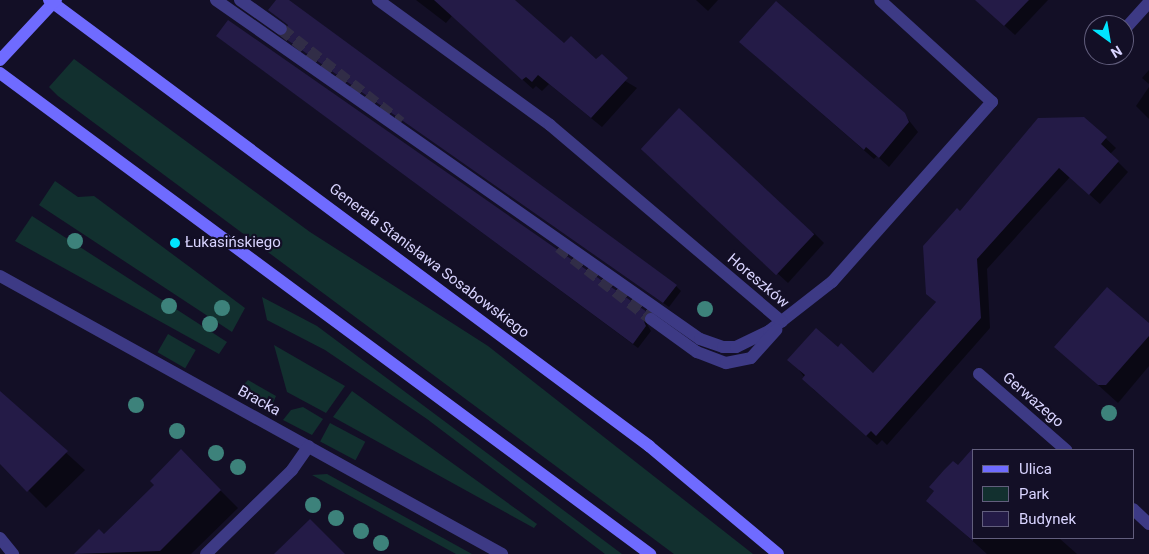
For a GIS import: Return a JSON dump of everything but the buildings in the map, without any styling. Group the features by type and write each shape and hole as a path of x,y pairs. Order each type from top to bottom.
{"main road":[{"path":"0,60 53,1"},
{"name":"Generała Stanisława Sosabowskiego","path":"53,1 641,440 778,554"},
{"path":"0,73 650,554"}],"street":[{"path":"216,0 706,342 736,347 782,322"},
{"path":"240,0 281,29"},
{"name":"Horeszków","path":"378,0 550,125 782,322 832,282 992,102 880,0"},
{"path":"1134,19 1149,2"},
{"name":"Bracka","path":"0,276 502,554"},
{"path":"651,319 697,352 726,363 740,363 759,352 782,322"},
{"name":"Gerwazego","path":"979,374 1065,449"},
{"path":"206,554 292,470 309,446"},
{"path":"1134,510 1149,524"},
{"path":"0,538 13,554"}],"green space":[{"path":"74,59 310,232 488,346 753,554 674,554 58,96 49,87"},
{"path":"55,181 78,197 94,196 245,308 232,332 39,205"},
{"path":"32,216 227,342 219,354 15,241"},
{"path":"262,297 317,326 622,554 605,554 427,419 325,350 267,320"},
{"path":"168,334 196,350 185,368 158,352"},
{"path":"274,345 345,386 326,413 287,392"},
{"path":"248,380 276,396 269,412 235,394"},
{"path":"352,391 537,524 534,528 333,417"},
{"path":"303,407 323,419 312,435 283,420 291,410"},
{"path":"330,423 365,442 355,460 320,442"},
{"path":"327,474 472,554 456,554 312,475"}],"tunnel":[{"path":"281,29 401,123"},
{"path":"559,247 651,319"}],"place":[{"name":"Łukasińskiego","path":"175,243"}]}
